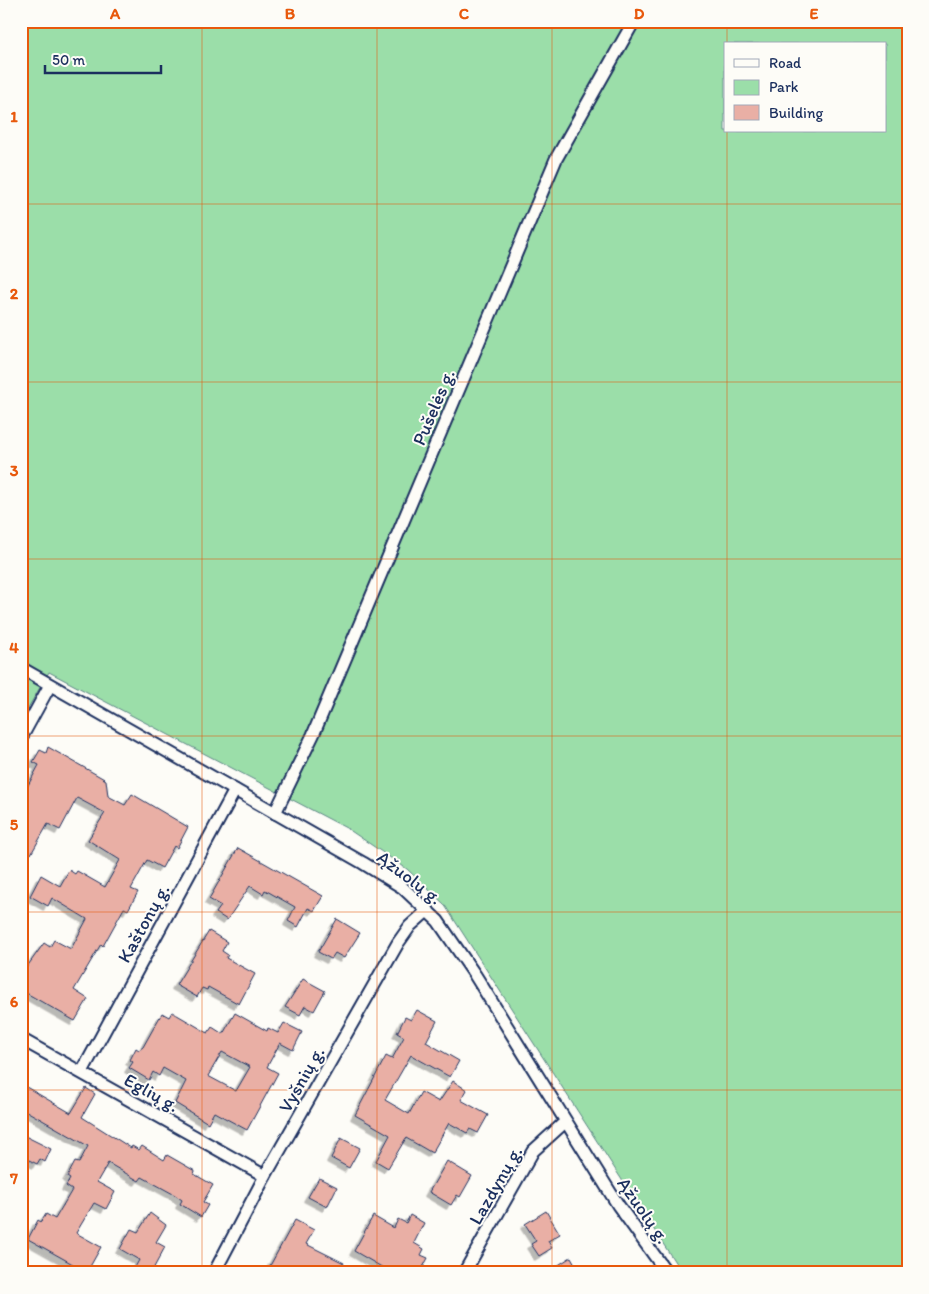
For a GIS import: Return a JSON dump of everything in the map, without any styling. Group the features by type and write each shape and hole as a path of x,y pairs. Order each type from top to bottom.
{"street":[{"name":"Pušelės g.","path":"275,813 313,735 556,159 634,21"},
{"name":"Ąžuolų g.","path":"21,668 402,888 428,910 475,975 618,1205 667,1273"},
{"path":"21,738 50,685"},
{"name":"Kaštonų g.","path":"82,1072 235,790"},
{"name":"Vyšnių g.","path":"214,1273 265,1176 398,943 410,926 428,910"},
{"name":"Eglių g.","path":"21,1039 265,1176"},
{"name":"Lazdynų g.","path":"464,1273 533,1151 565,1122"}],"green space":[{"path":"21,21 908,21 908,1273 682,1273 444,904 407,869 348,829 49,672 21,720"}],"building":[{"path":"48,747 106,780 108,796 125,805 132,794 188,827 177,848 174,846 162,868 147,860 131,889 138,892 128,910 124,908 103,946 101,944 74,990 88,999 75,1021 21,990 21,975 44,943 50,947 54,940 71,949 87,919 52,898 48,906 30,896 41,875 60,886 69,870 75,874 77,871 105,887 120,860 88,840 105,813 77,798 60,830 48,824 31,854 21,849 21,827 30,812 21,806 21,786 26,789 39,765 33,762 40,750 46,753"},
{"path":"238,848 323,896 314,911 308,908 298,927 288,921 295,907 265,890 263,894 250,886 227,920 216,913 221,906 209,899"},
{"path":"337,919 360,933 344,958 335,953 331,959 318,952"},
{"path":"209,931 227,942 222,951 228,955 226,958 255,974 239,1004 208,987 207,990 202,988 197,997 176,985"},
{"path":"303,979 325,991 314,1011 305,1006 300,1015 285,1007"},
{"path":"417,1010 437,1021 426,1042 459,1061 450,1077 411,1055 385,1100 409,1114 421,1092 439,1102 453,1081 467,1090 461,1100 488,1115 478,1133 470,1129 467,1133 449,1123 432,1153 406,1138 388,1168 376,1161 390,1135 355,1115 386,1056 392,1059 404,1037 397,1033 405,1017 411,1020"},
{"path":"172,1012 208,1033 212,1027 223,1034 235,1013 267,1031 268,1028 278,1033 284,1023 302,1032 293,1050 280,1043 267,1067 278,1073 247,1130 214,1112 208,1123 175,1103 186,1081 163,1068 159,1076 153,1072 149,1080 129,1068 133,1062 130,1060 136,1048 139,1050 143,1047 162,1013 169,1017","holes":["222,1052 250,1067 236,1091 208,1076"]},
{"path":"21,1084 71,1113 86,1088 95,1094 82,1117 131,1148 132,1146 139,1150 142,1146 164,1160 167,1155 195,1171 194,1174 213,1185 203,1202 208,1205 201,1217 180,1204 182,1200 175,1195 142,1177 139,1181 108,1163 97,1182 115,1192 106,1209 94,1203 76,1233 101,1247 87,1272 28,1239 38,1220 41,1222 46,1214 55,1219 72,1190 66,1186 70,1179 67,1177 75,1162 79,1163 88,1146 21,1108"},
{"path":"21,1134 51,1149 45,1162 40,1159 37,1164 21,1156"},
{"path":"341,1138 360,1148 349,1168 331,1158"},
{"path":"447,1161 472,1176 460,1197 457,1195 451,1205 429,1192"},
{"path":"319,1178 337,1187 327,1207 308,1197"},
{"path":"546,1211 560,1234 548,1241 552,1248 539,1256 531,1244 536,1241 525,1224"},
{"path":"150,1213 166,1225 156,1242 165,1247 151,1273 132,1273 139,1260 120,1249 131,1229 138,1232"},
{"path":"410,1215 424,1223 414,1243 424,1249 421,1255 428,1258 420,1273 392,1273 354,1251 373,1216 394,1228 398,1219 406,1223"},
{"path":"295,1220 314,1230 306,1244 344,1263 339,1273 266,1273"},
{"path":"571,1257 580,1273 546,1273"}]}
